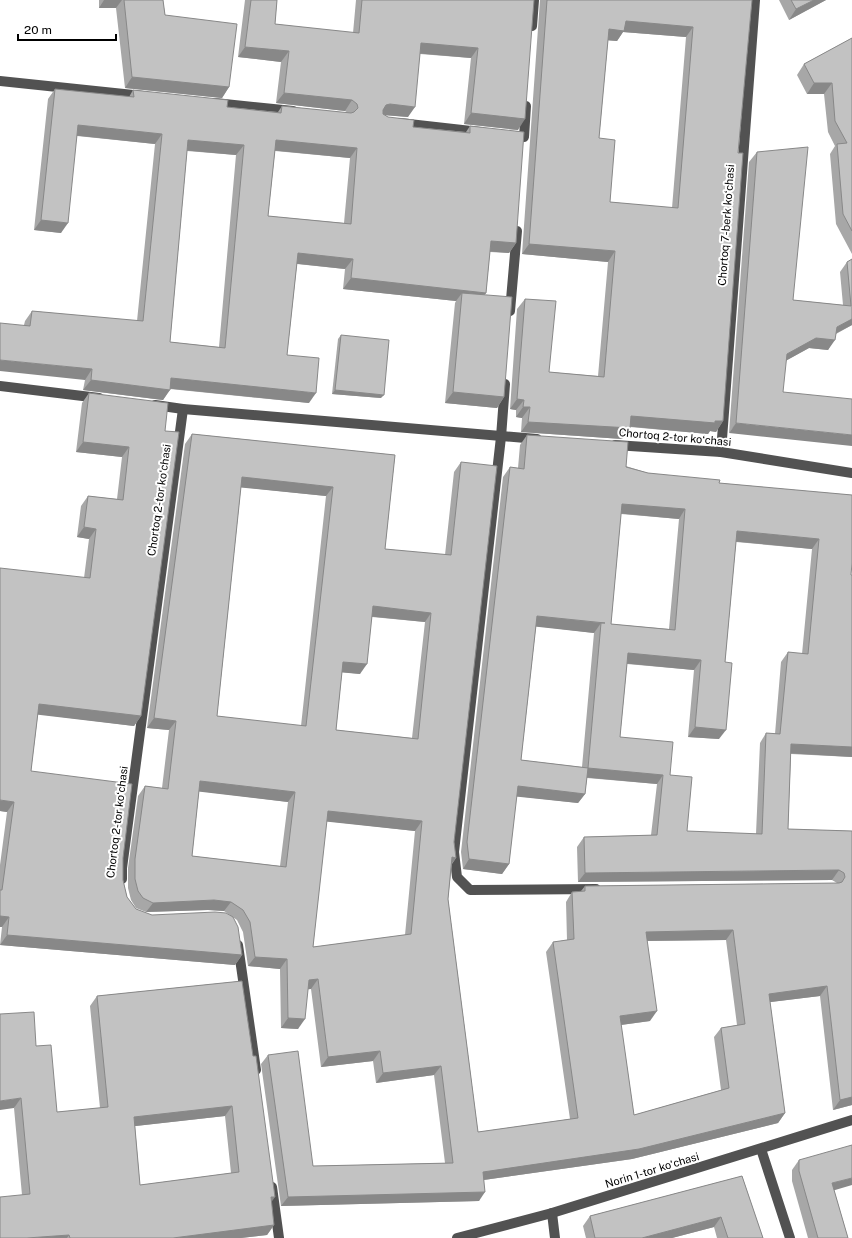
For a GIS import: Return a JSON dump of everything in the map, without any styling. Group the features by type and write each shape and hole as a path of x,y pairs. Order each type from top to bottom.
{"street":[{"path":"531,38 534,0"},
{"name":"Chortoq 7-berk koʻchasi","path":"721,452 755,0"},
{"path":"0,81 156,97"},
{"path":"508,136 524,141 527,99"},
{"path":"204,102 305,113"},
{"path":"390,122 492,134"},
{"path":"510,318 517,224"},
{"path":"506,374 501,436 454,852 456,877 470,890 605,889"},
{"path":"0,386 107,399"},
{"path":"145,404 548,440"},
{"name":"Chortoq 2-tor koʻchasi","path":"122,889 122,868 184,408"},
{"name":"Chortoq 2-tor koʻchasi","path":"603,444 721,452 852,473"},
{"path":"237,935 258,1082"},
{"name":"Norin 1-tor koʻchasi","path":"457,1238 552,1213 852,1120"},
{"path":"761,1149 790,1238"},
{"path":"271,1176 279,1238"},
{"path":"552,1213 555,1238"}],"building":[{"path":"124,0 163,0 165,15 237,24 229,87 132,77"},
{"path":"251,0 277,0 275,24 359,33 362,0 534,0 525,119 471,113 478,48 421,43 415,107 390,104 386,105 383,110 383,114 388,117 414,120 413,127 470,133 470,126 524,132 516,243 491,241 486,293 351,278 353,259 298,253 287,355 319,358 316,393 171,378 170,390 91,380 92,369 0,360 0,323 30,326 32,311 143,321 162,134 78,125 68,223 41,220 55,89 134,97 133,90 228,100 227,107 281,113 282,106 351,113 358,108 357,104 352,100 284,93 289,51 245,47","holes":["188,140 244,145 225,348 170,342","276,140 357,148 351,224 268,216"]},
{"path":"547,0 752,0 738,153 743,153 723,421 715,421 715,423 631,416 630,428 528,422 530,407 523,407 524,400 517,399 525,299 556,301 549,372 604,377 615,251 529,244","holes":["626,21 693,27 678,208 610,202 615,140 599,138 609,29 624,31"]},
{"path":"791,0 814,0 796,9"},
{"path":"852,38 852,231 843,214 837,144 847,143 835,121 832,83 814,83 804,64"},
{"path":"808,147 793,300 851,306 847,262 852,259 852,319 837,327 835,340 816,338 787,354 783,392 852,399 852,435 736,423 757,152"},
{"path":"462,293 512,297 504,397 453,392"},
{"path":"341,335 389,340 384,395 335,390"},
{"path":"89,393 168,403 165,431 179,432 141,716 39,704 31,771 132,784 123,858 123,880 127,897 136,909 152,915 215,912 226,913 233,917 238,927 242,955 7,935 9,917 0,916 0,890 2,890 14,802 0,800 0,568 90,578 96,529 84,527 88,496 123,500 129,447 83,442"},
{"path":"192,434 395,455 385,549 451,555 461,462 497,466 454,842 456,858 452,857 448,899 478,1132 578,1118 553,942 574,939 572,892 585,891 585,886 839,883 842,882 845,877 844,873 839,870 585,873 584,837 657,835 663,775 588,768 585,794 518,786 509,864 469,859 467,842 510,467 524,469 527,435 628,442 626,467 648,473 720,480 719,483 852,495 852,747 791,744 788,829 852,831 852,1097 840,1100 827,986 769,994 785,1113 639,1149 483,1172 485,1192 288,1197 268,1055 298,1051 313,1166 453,1163 441,1066 383,1073 380,1051 328,1057 318,979 309,980 305,1019 288,1018 287,959 255,957 250,922 243,910 231,902 214,900 153,903 143,898 138,891 135,879 135,859 145,786 168,789 176,721 154,718","holes":["242,477 333,487 306,726 217,716","622,504 685,509 675,630 611,624","737,531 819,539 808,654 788,652 780,734 766,733 762,834 687,831 692,777 670,775 673,742 620,737 628,653 701,660 695,727 726,730 732,663 725,662","373,606 431,613 418,739 336,730 343,662 367,664","537,616 605,623 601,623 588,768 521,760","200,781 295,792 286,867 192,856","328,811 422,821 411,934 313,947","733,930 745,1024 721,1028 729,1088 634,1115 620,1016 657,1011 646,932"]},
{"path":"242,981 253,1056 256,1056 275,1197 271,1197 274,1225 173,1238 70,1238 69,1235 0,1238 0,1197 30,1194 21,1098 0,1101 0,1014 34,1012 36,1046 51,1045 57,1112 108,1107 97,996","holes":["232,1106 239,1172 140,1185 134,1117"]},
{"path":"852,1145 852,1178 832,1183 848,1238 818,1238 799,1171 799,1160"},
{"path":"742,1176 763,1238 728,1238 721,1217 642,1238 595,1238 590,1216"}]}
